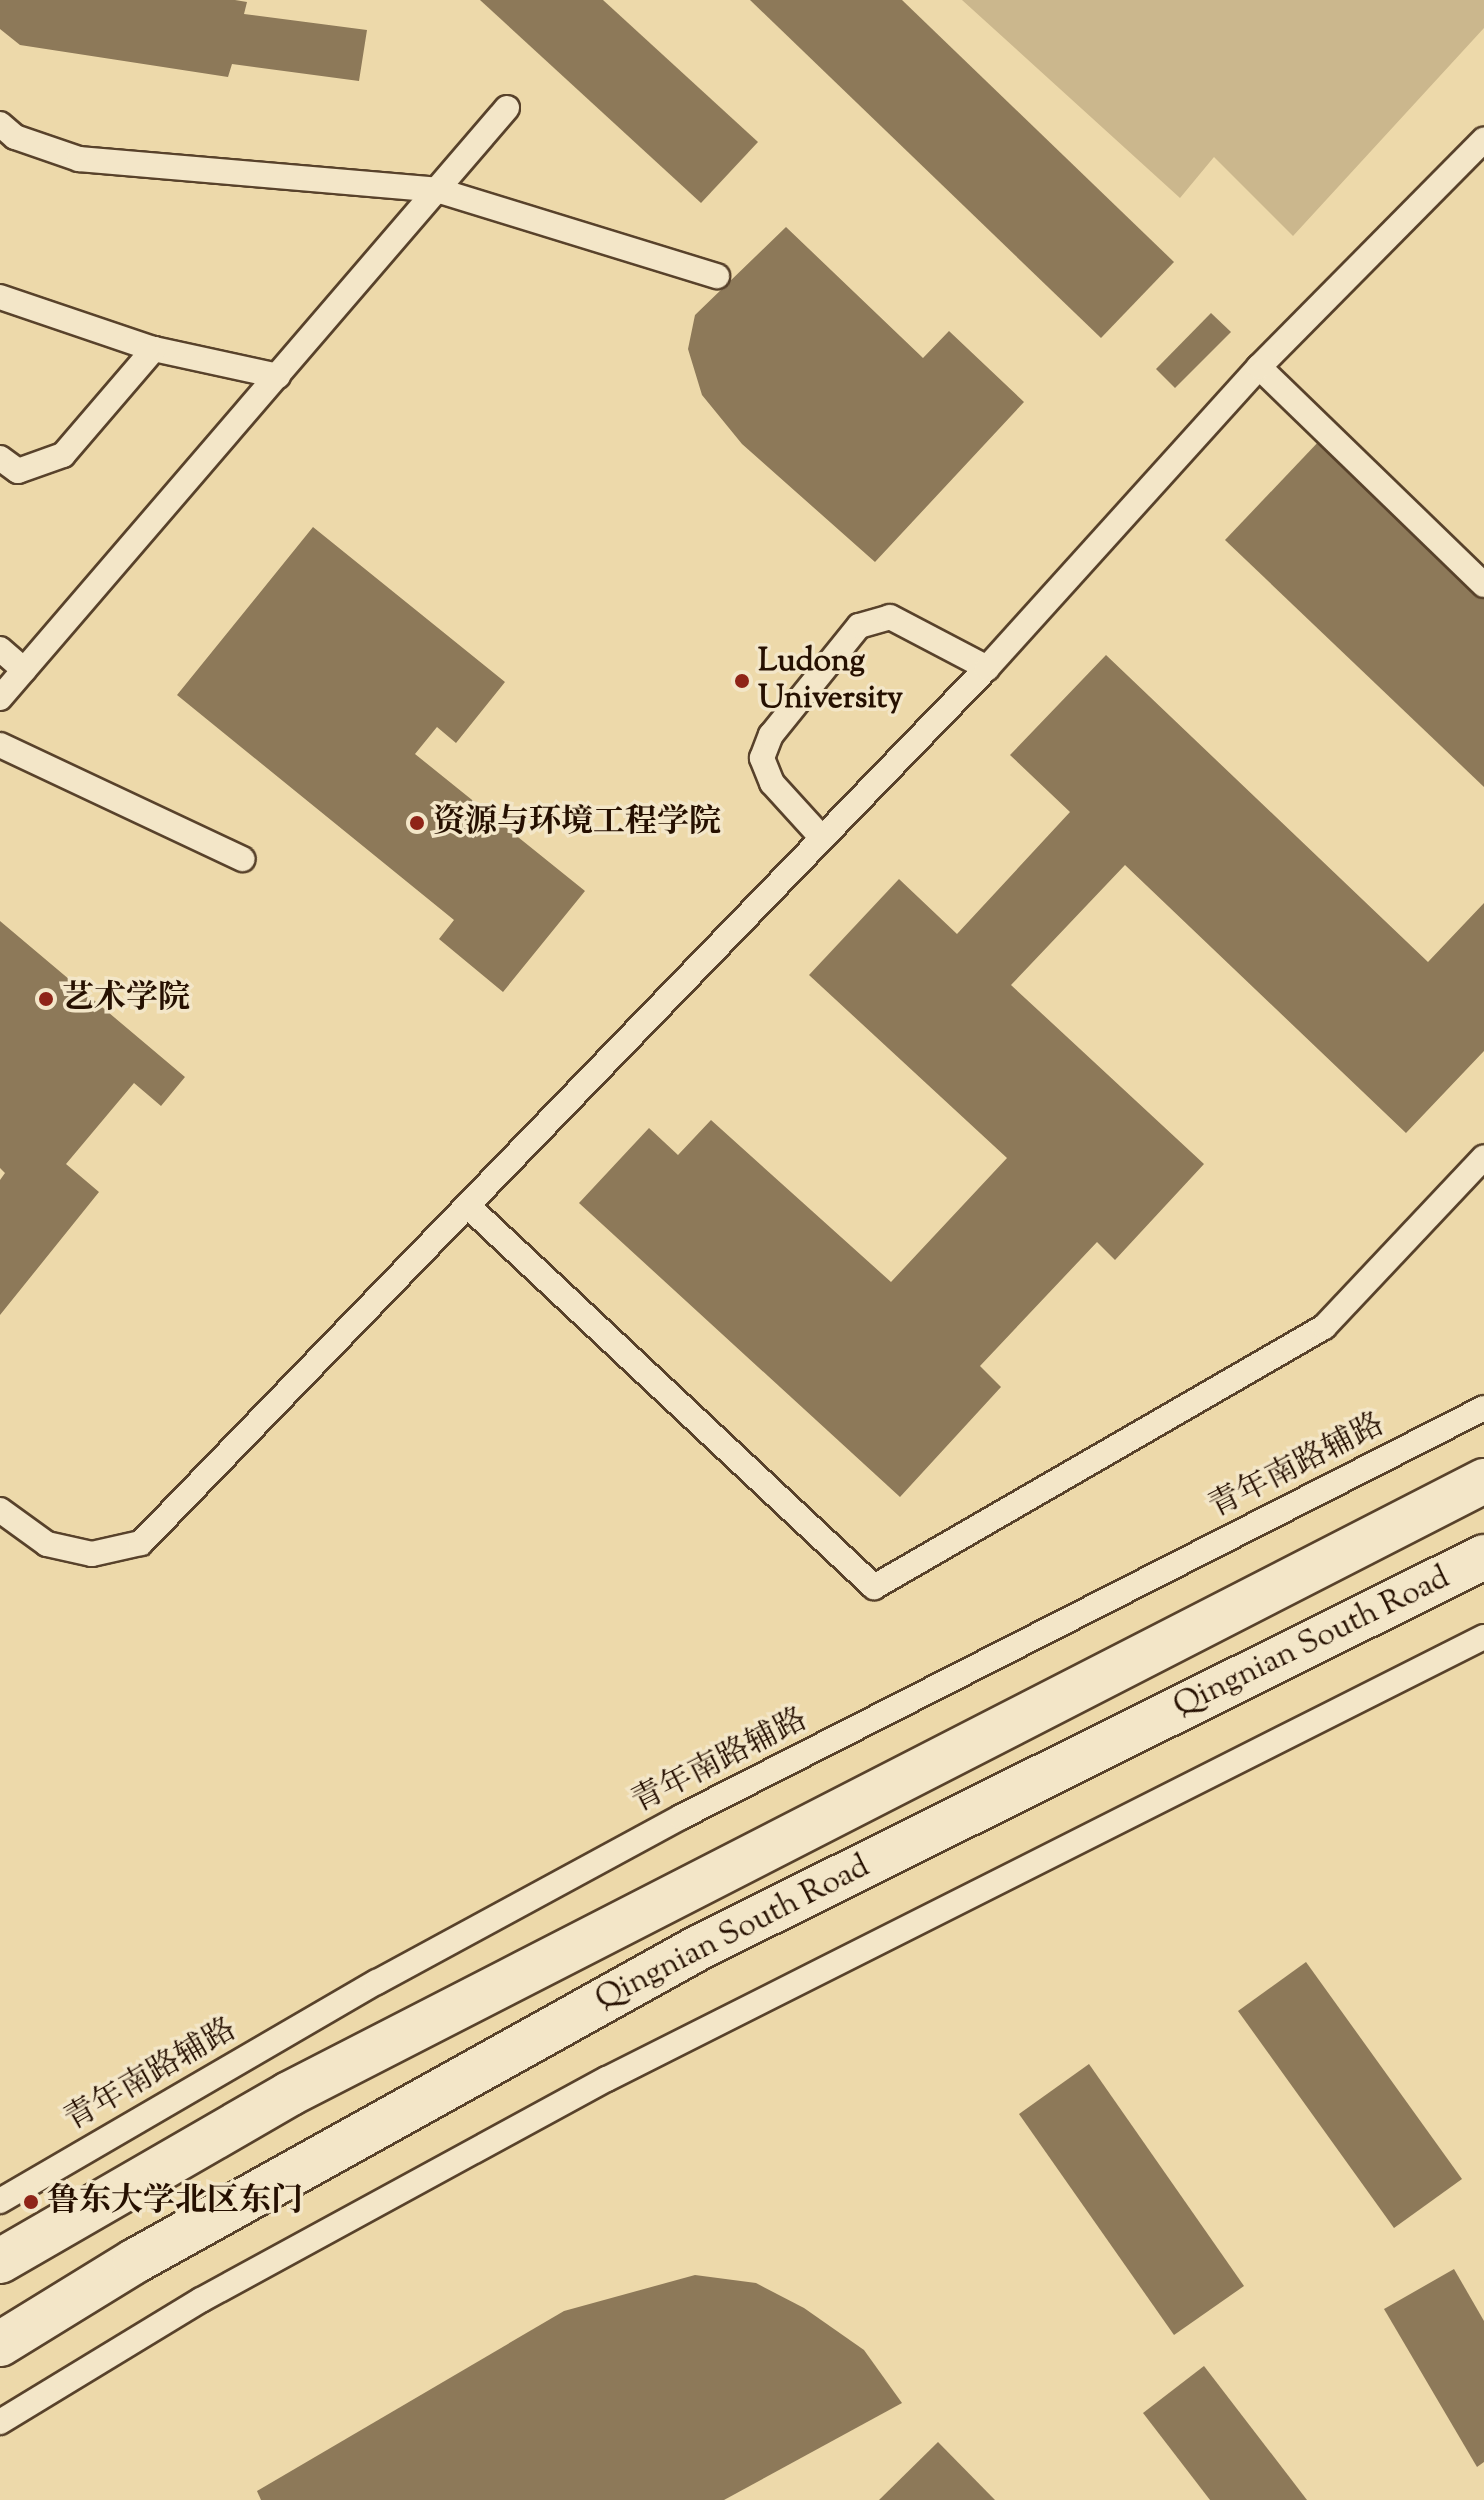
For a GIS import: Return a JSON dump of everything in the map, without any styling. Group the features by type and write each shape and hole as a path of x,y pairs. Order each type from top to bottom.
{"main road":[{"name":"Qingnian South Road","path":"0,2261 289,2094 1484,1481"},
{"name":"Qingnian South Road","path":"0,2344 135,2261 698,1948 1484,1557"}],"lane":[{"path":"0,698 507,108"},
{"path":"0,124 15,137 79,159 437,190 717,276"},
{"path":"0,1510 47,1544 92,1554 141,1543 987,668 1259,367 1484,140"},
{"path":"0,297 154,349 278,376"},
{"path":"0,458 18,471 63,455 154,349"},
{"path":"1259,367 1484,585"},
{"path":"822,838 772,783 762,758 771,735 859,626 890,617 987,668"},
{"path":"0,649 24,670"},
{"path":"0,745 242,859"},
{"path":"468,1206 874,1587 1324,1327 1484,1157"},
{"name":"青年南路辅路","path":"0,2201 377,1982 681,1817 1484,1408"},
{"path":"0,2422 201,2300 607,2079 1484,1637"}],"shaded area":[{"path":"962,0 1484,0 1484,28 1293,236 1214,157 1180,198"}],"building":[{"path":"0,0 235,0 247,2 244,14 367,30 359,81 232,64 228,77 20,45 0,29"},
{"path":"480,0 603,0 758,142 701,203"},
{"path":"750,0 902,0 1174,262 1101,338"},
{"path":"786,227 923,358 949,331 1024,402 875,562 742,444 702,395 688,349 695,315"},
{"path":"1211,313 1231,332 1175,388 1156,369"},
{"path":"1321,439 1484,595 1484,787 1225,540"},
{"name":"资源与环境工程学院","path":"313,527 505,682 456,743 437,727 415,754 585,891 503,992 439,939 454,920 177,695"},
{"path":"1106,655 1428,962 1484,903 1484,1051 1406,1133 1125,865 1011,985 1204,1164 1115,1260 1097,1242 980,1366 1001,1387 900,1497 579,1203 649,1128 678,1155 711,1120 891,1282 1007,1158 809,975 899,879 957,934 1070,812 1010,755"},
{"name":"艺术学院","path":"0,921 185,1077 161,1106 134,1083 66,1164 99,1192 0,1315 0,1180 5,1173 0,1168"},
{"path":"1306,1962 1462,2179 1394,2228 1238,2011"},
{"path":"1089,2064 1244,2286 1174,2335 1019,2114"},
{"path":"1454,2269 1484,2321 1484,2462 1477,2467 1384,2309"},
{"path":"695,2275 756,2283 804,2308 864,2350 902,2403 724,2500 261,2500 257,2491 564,2311"},
{"path":"1204,2366 1307,2500 1210,2500 1143,2413"},
{"path":"938,2442 995,2500 879,2500"}],"place":[{"name":"Ludong University","path":"742,681"},
{"name":"资源与环境工程学院","path":"417,823"},
{"name":"艺术学院","path":"46,999"},
{"name":"鲁东大学北区东门","path":"31,2202"}]}
